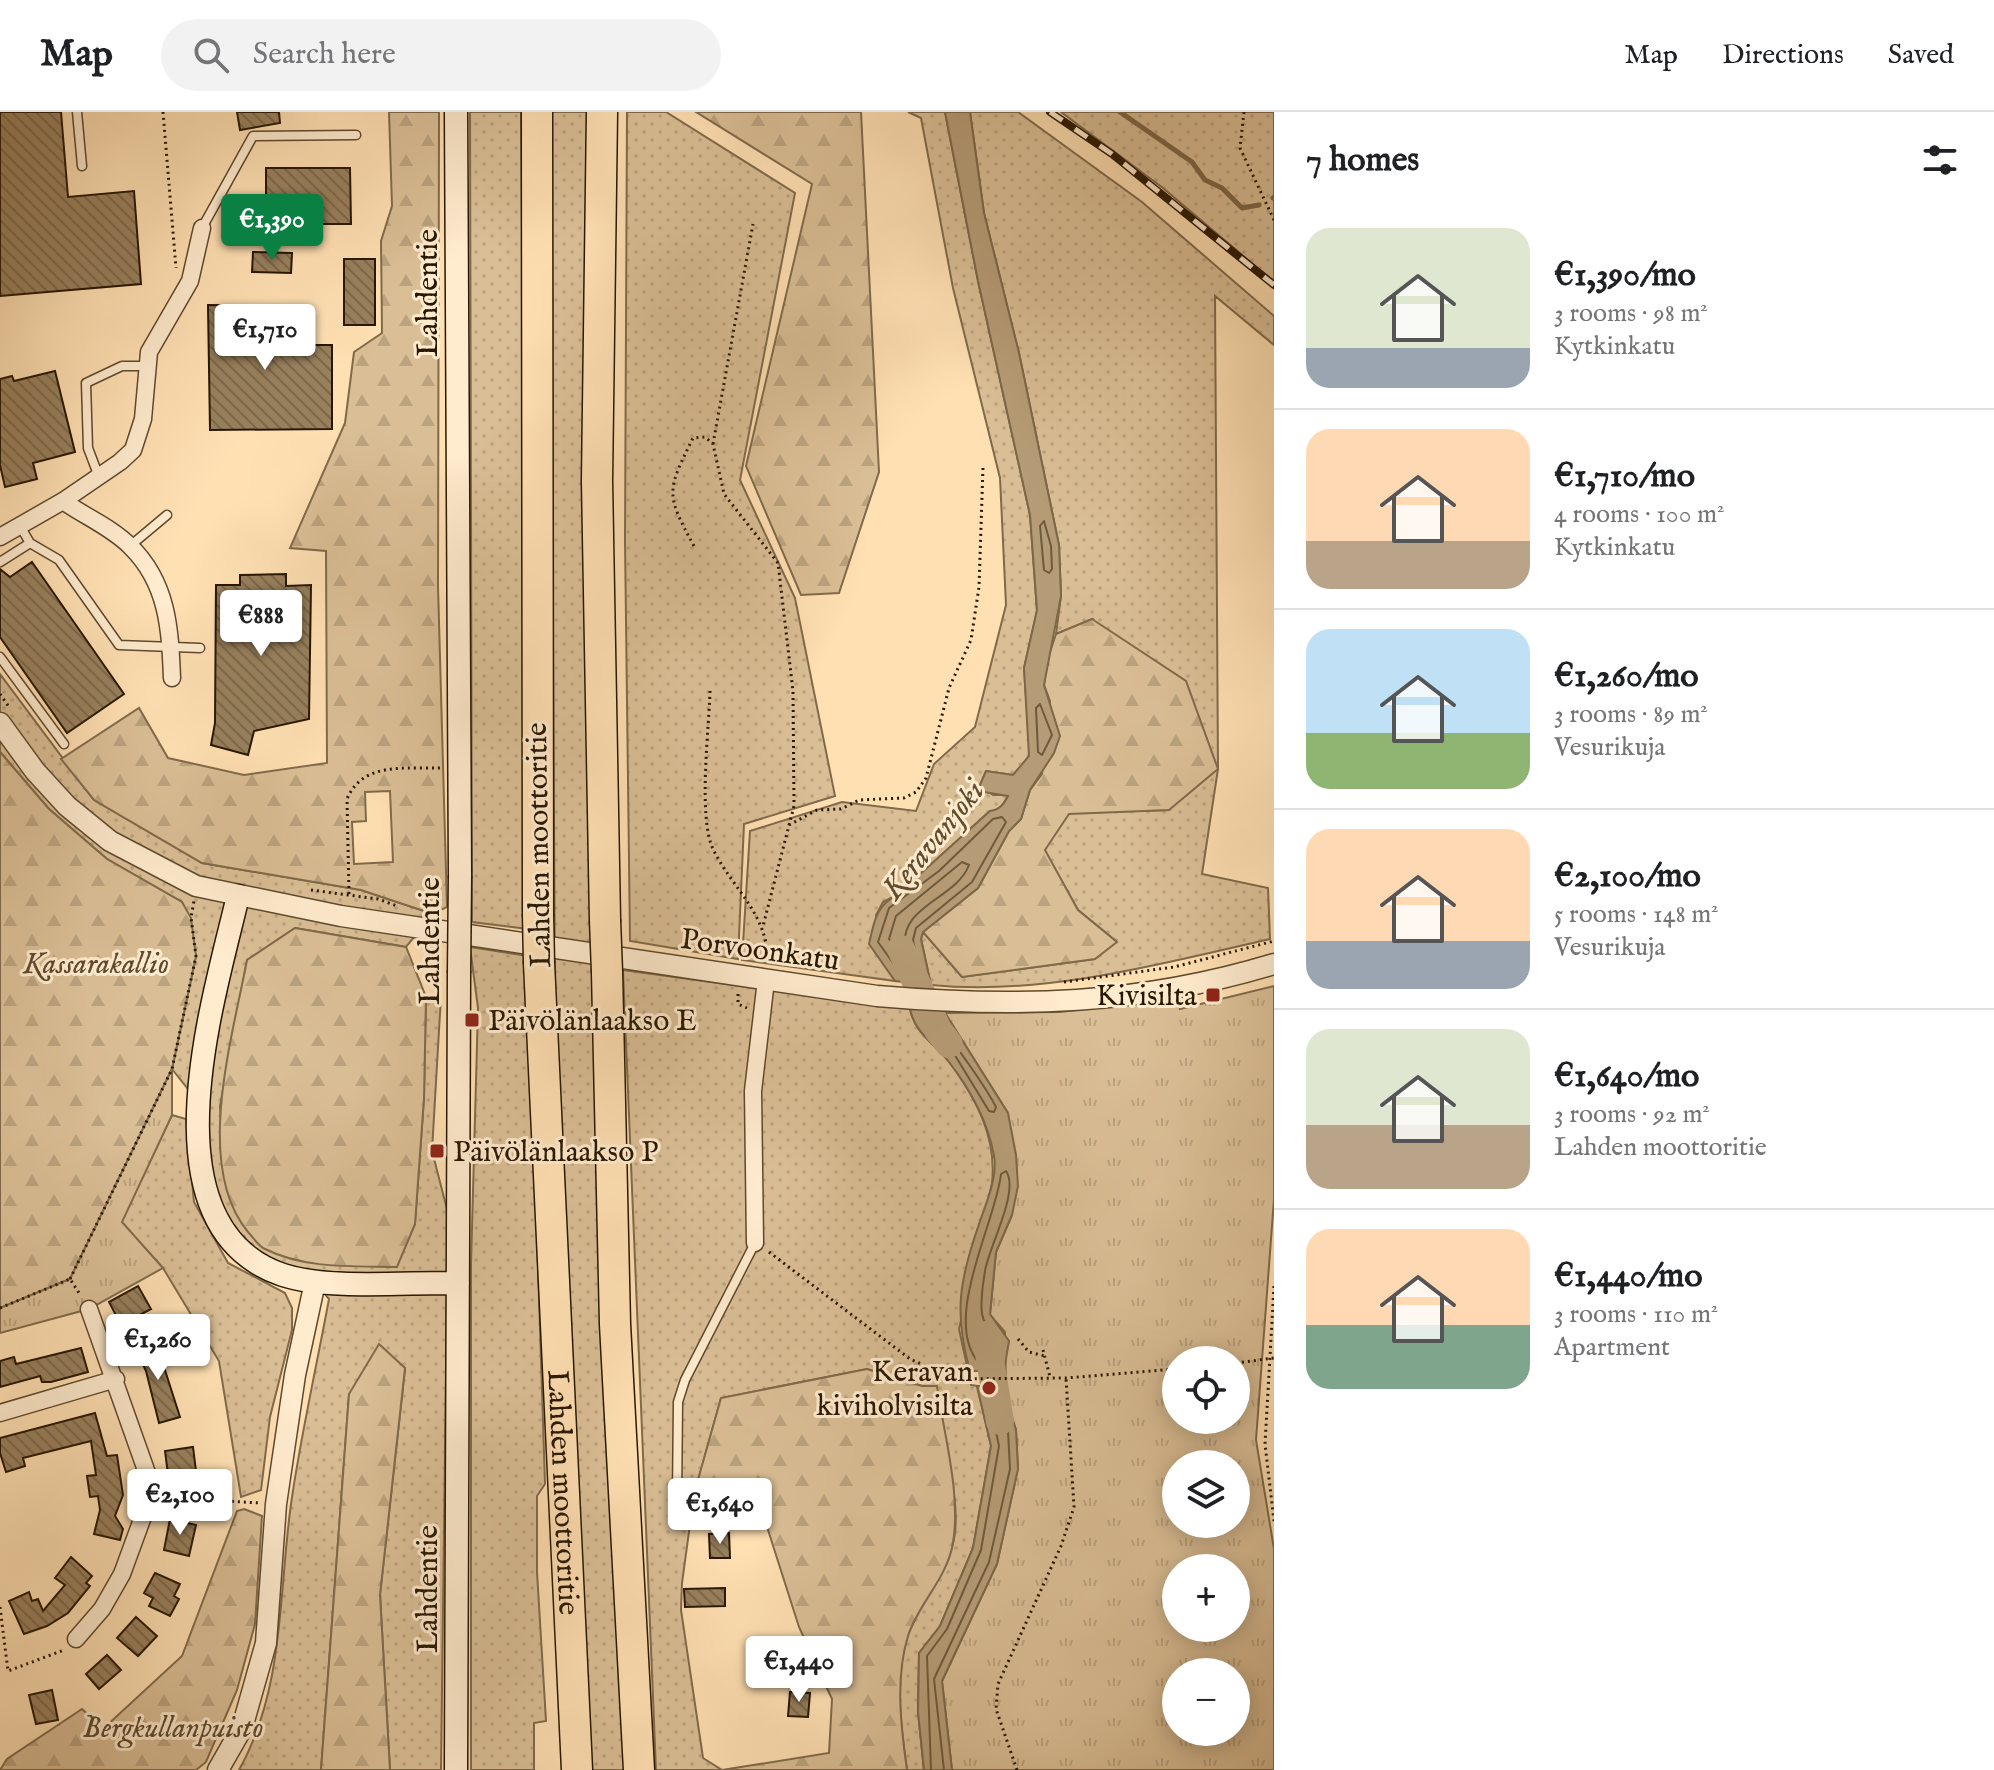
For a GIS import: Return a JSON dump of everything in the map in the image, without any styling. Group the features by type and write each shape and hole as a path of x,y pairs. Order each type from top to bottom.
{"highway":[{"name":"Lahden moottoritie","path":"537,112 539,963 577,1770"},
{"name":"Lahden moottoritie","path":"602,112 597,481 605,920 615,1324 639,1770"}],"main road":[{"name":"Lahdentie","path":"456,112 460,876 456,1770"},
{"path":"238,896 203,1050 199,1151 206,1189 216,1218 233,1244 257,1264 284,1276 315,1282 458,1283"}],"street":[{"path":"0,536 63,501 133,450 140,434 147,366 154,338 190,281 202,228"},
{"path":"63,501 130,546 155,577 165,599 172,678"},
{"name":"Porvoonkatu","path":"8,720 35,771 67,806 110,841 196,886 341,916 877,996 967,1004 1053,1004 1162,992 1274,964"},
{"path":"755,1243 753,1091 766,980"},
{"path":"218,1770 242,1728 264,1655 276,1504 295,1375 315,1282"},
{"path":"76,1639 102,1609 122,1574 144,1514 147,1473 89,1309"},
{"path":"0,1413 116,1379"}],"lane":[{"path":"77,112 82,166"},
{"path":"202,228 253,136 356,135"},
{"path":"99,477 88,448 86,383 122,366 147,366"},
{"path":"130,546 167,515"},
{"path":"20,526 30,543 59,560 119,645 200,648"},
{"path":"0,562 30,543"},
{"path":"0,657 64,744"},
{"path":"677,1499 678,1402 685,1380 755,1243"}],"path":[{"path":"163,112 177,278"},
{"path":"1244,112 1240,148 1274,220"},
{"path":"753,224 713,444 724,494 778,563 793,691 794,806 763,926 768,958"},
{"path":"694,546 672,506 672,481 693,438 705,437 713,444"},
{"path":"789,825 817,810 841,809 859,800 904,798 916,792 926,778 949,688 971,640 979,587 983,467"},
{"path":"710,691 706,817 713,848 763,926"},
{"path":"0,694 8,720"},
{"path":"349,894 347,799 353,785 365,774 386,769 459,768"},
{"path":"0,1308 70,1279 172,1069 196,956 191,918 196,886"},
{"path":"297,889 349,894 406,909"},
{"path":"1052,984 1174,967 1274,941"},
{"path":"755,1243 910,1359 955,1379 1051,1379 1162,1370"},
{"path":"70,1279 89,1309"},
{"path":"1274,1286 1267,1360 1265,1444 1274,1521"},
{"path":"1018,1339 1029,1352 1045,1356"},
{"path":"1043,1350 1051,1379"},
{"path":"1250,1362 1274,1358"},
{"path":"1017,1770 996,1709 998,1684 1061,1546 1074,1507 1066,1378"},
{"path":"145,1496 276,1504"},
{"path":"0,1607 8,1671 62,1652 76,1639"}],"green space":[{"path":"389,112 439,112 438,586 447,907 433,914 361,890 202,863 94,800 61,759 139,708 168,758 244,775 327,763 326,551 290,548 345,423 354,352 382,333 381,241 392,206","holes":["390,791 393,862 354,864 352,822 366,821 365,792"]},
{"path":"470,112 521,112 528,929 472,922"},
{"path":"550,112 589,112 628,1770 589,1770 555,999"},
{"path":"627,112 666,112 795,193 740,480 795,598 835,796 744,824 738,959 630,941 625,540"},
{"path":"696,112 861,112 879,472 839,593 801,595 746,466 812,184"},
{"path":"908,112 945,112 978,281 1030,515 1037,611 1024,668 1030,756 1013,775 986,771 980,785 993,795 1008,795 1003,804 990,811 897,895 883,902 876,915 895,981 742,960 750,831 842,802 916,811 934,764 975,727 1006,605 1000,478 953,288 921,118"},
{"path":"970,112 1018,112 1142,202 1274,316 1274,345 1215,296 1218,769 1202,874 1268,888 1270,939 1102,976 1059,982 974,987 931,985 921,939 923,932 962,977 1095,959 1116,941 1078,910 1044,850 1069,813 1169,810 1093,619 1056,634 1061,596 1059,545 1019,353 984,213"},
{"path":"1061,112 1274,112 1274,282 1163,188"},
{"path":"1092,619 1186,681 1218,769 1169,810 1069,814 1045,850 1078,910 1117,942 1095,959 962,977 923,932 978,888 1009,831 1021,819 1030,790 1042,774 1050,701 1044,685 1047,661 1056,634"},
{"path":"0,674 94,800 202,863 361,890 433,914 406,947 295,928 247,960 220,1106 223,1164 396,1267 415,1224 424,1098 426,997 441,996 432,1151 448,1213 441,1770 390,1770 380,1595 405,1369 349,1394 321,1770 239,1770 254,1738 273,1671 292,1497 329,1299 315,1282 284,1276 216,1218 199,1103 172,1069 196,956 182,902 107,859 49,809 0,752"},
{"name":"Kassarakallio","path":"0,752 49,809 107,859 182,902 191,918 196,956 172,1069 70,1279 0,1308"},
{"path":"295,928 406,947 426,997 424,1098 415,1224 397,1267 329,1265 280,1255 258,1244 232,1204 223,1172 220,1137 222,1100 247,960"},
{"path":"470,947 528,956 545,1484 537,1496 537,1572 546,1721 534,1723 534,1770 471,1770 471,1265 478,1008"},
{"path":"623,970 910,1009 916,1026 944,1056 983,1119 991,1150 992,1183 959,1329 971,1385 977,1386 991,1446 973,1548 940,1626 919,1653 918,1712 924,1770 907,1770 901,1720 901,1667 908,1635 952,1547 955,1529 953,1487 922,1386 867,1369 721,1398 694,1495 681,1610 703,1758 722,1770 656,1770"},
{"path":"1274,986 1274,1199 1256,1440 1274,1549 1274,1770 952,1770 942,1681 997,1564 1018,1468 1016,1430 1002,1386 1006,1386 1005,1332 990,1315 996,1252 1012,1215 1008,1113 945,1013 1060,1012 1177,998 1180,1009"},
{"path":"172,1069 172,1115 122,1222 163,1268 89,1309 0,1333 0,1308 70,1279"},
{"path":"172,1115 186,1119 194,1202 228,1263 285,1293 292,1308 292,1330 270,1417 261,1490 241,1497 219,1361 163,1268 121,1222"},
{"path":"379,1344 405,1368 380,1595 390,1770 321,1770 349,1394"},
{"path":"867,1369 922,1386 937,1386 955,1504 950,1556 918,1613 904,1652 900,1703 907,1770 722,1770 829,1753 832,1699 799,1627 761,1508 743,1493 694,1494 721,1398"},
{"name":"Bergkullanpuisto","path":"244,1509 262,1516 255,1624 237,1690 206,1762 196,1770 0,1770 7,1759 82,1709 103,1729 182,1656 237,1511"}],"water":[{"path":"945,112 970,112 984,213 1019,353 1059,545 1061,596 1044,685 1060,736 1054,753 1030,790 1021,819 1009,831 978,888 923,932 921,939 931,985 895,981 869,944 873,928 884,904 990,811 1003,804 1008,796 984,792 980,785 986,771 1013,775 1029,756 1024,668 1037,610 1030,515 978,281"},
{"path":"910,1009 945,1013 1008,1113 1018,1186 1012,1215 996,1252 990,1314 1009,1341 1004,1371 970,1371 960,1315 966,1265 994,1174 991,1143 983,1118 964,1083 944,1055 921,1032"},
{"path":"977,1386 1002,1386 1016,1430 1018,1469 997,1564 942,1681 952,1770 924,1770 918,1712 919,1653 940,1626 973,1548 991,1446"}],"building":[{"path":"0,112 61,112 68,197 134,191 141,284 0,296"},
{"path":"237,112 279,112 280,123 240,130"},
{"path":"266,168 350,168 351,224 266,224"},
{"path":"253,252 292,253 291,273 252,272"},
{"path":"344,259 375,259 375,325 344,325"},
{"path":"208,305 291,306 291,345 332,345 332,429 210,430"},
{"path":"55,371 75,452 33,463 37,479 5,487 0,465 0,379 12,376 14,381"},
{"path":"32,562 124,694 67,733 0,637 0,569 10,577"},
{"path":"286,574 286,586 311,585 309,719 254,731 248,755 211,745 215,723 216,585 240,585 240,575"},
{"path":"138,1286 151,1309 121,1325 109,1302"},
{"path":"155,1339 180,1417 159,1423 146,1371 135,1346"},
{"path":"81,1348 88,1372 51,1382 42,1382 40,1376 0,1387 0,1361 14,1357 16,1364"},
{"path":"95,1413 107,1456 117,1455 123,1495 115,1516 123,1529 120,1540 94,1534 100,1510 98,1496 90,1497 87,1476 96,1475 91,1441 23,1458 25,1466 6,1472 0,1453 0,1438"},
{"path":"193,1447 198,1487 170,1490 165,1451"},
{"path":"170,1519 196,1525 189,1556 164,1550"},
{"path":"729,1533 730,1558 710,1558 709,1534"},
{"path":"71,1557 92,1576 86,1583 90,1586 68,1613 47,1626 24,1634 9,1601 29,1592 32,1601 38,1599 43,1611 65,1585 55,1578"},
{"path":"155,1573 180,1584 174,1596 179,1599 170,1616 149,1606 153,1598 144,1593"},
{"path":"725,1588 725,1606 685,1607 684,1589"},
{"path":"136,1617 157,1636 138,1656 117,1638"},
{"path":"107,1655 121,1670 99,1689 86,1674"},
{"path":"52,1690 58,1720 36,1724 29,1695"},
{"path":"790,1692 810,1693 808,1717 788,1716"}],"waterway":[{"path":"1120,112 1192,162 1205,180 1222,188 1242,208 1259,205"},
{"name":"Keravanjoki","path":"901,949 938,1030 949,1044"},
{"name":"Keravanjoki","path":"986,1335 1000,1421"}],"railway":[{"path":"1050,112 1112,154 1274,285"}],"place":[{"name":"Kivisilta","path":"1213,995"},
{"name":"Päivölänlaakso E","path":"472,1020"},
{"name":"Päivölänlaakso P","path":"437,1151"},
{"name":"Keravan kiviholvisilta","path":"989,1388"}]}
